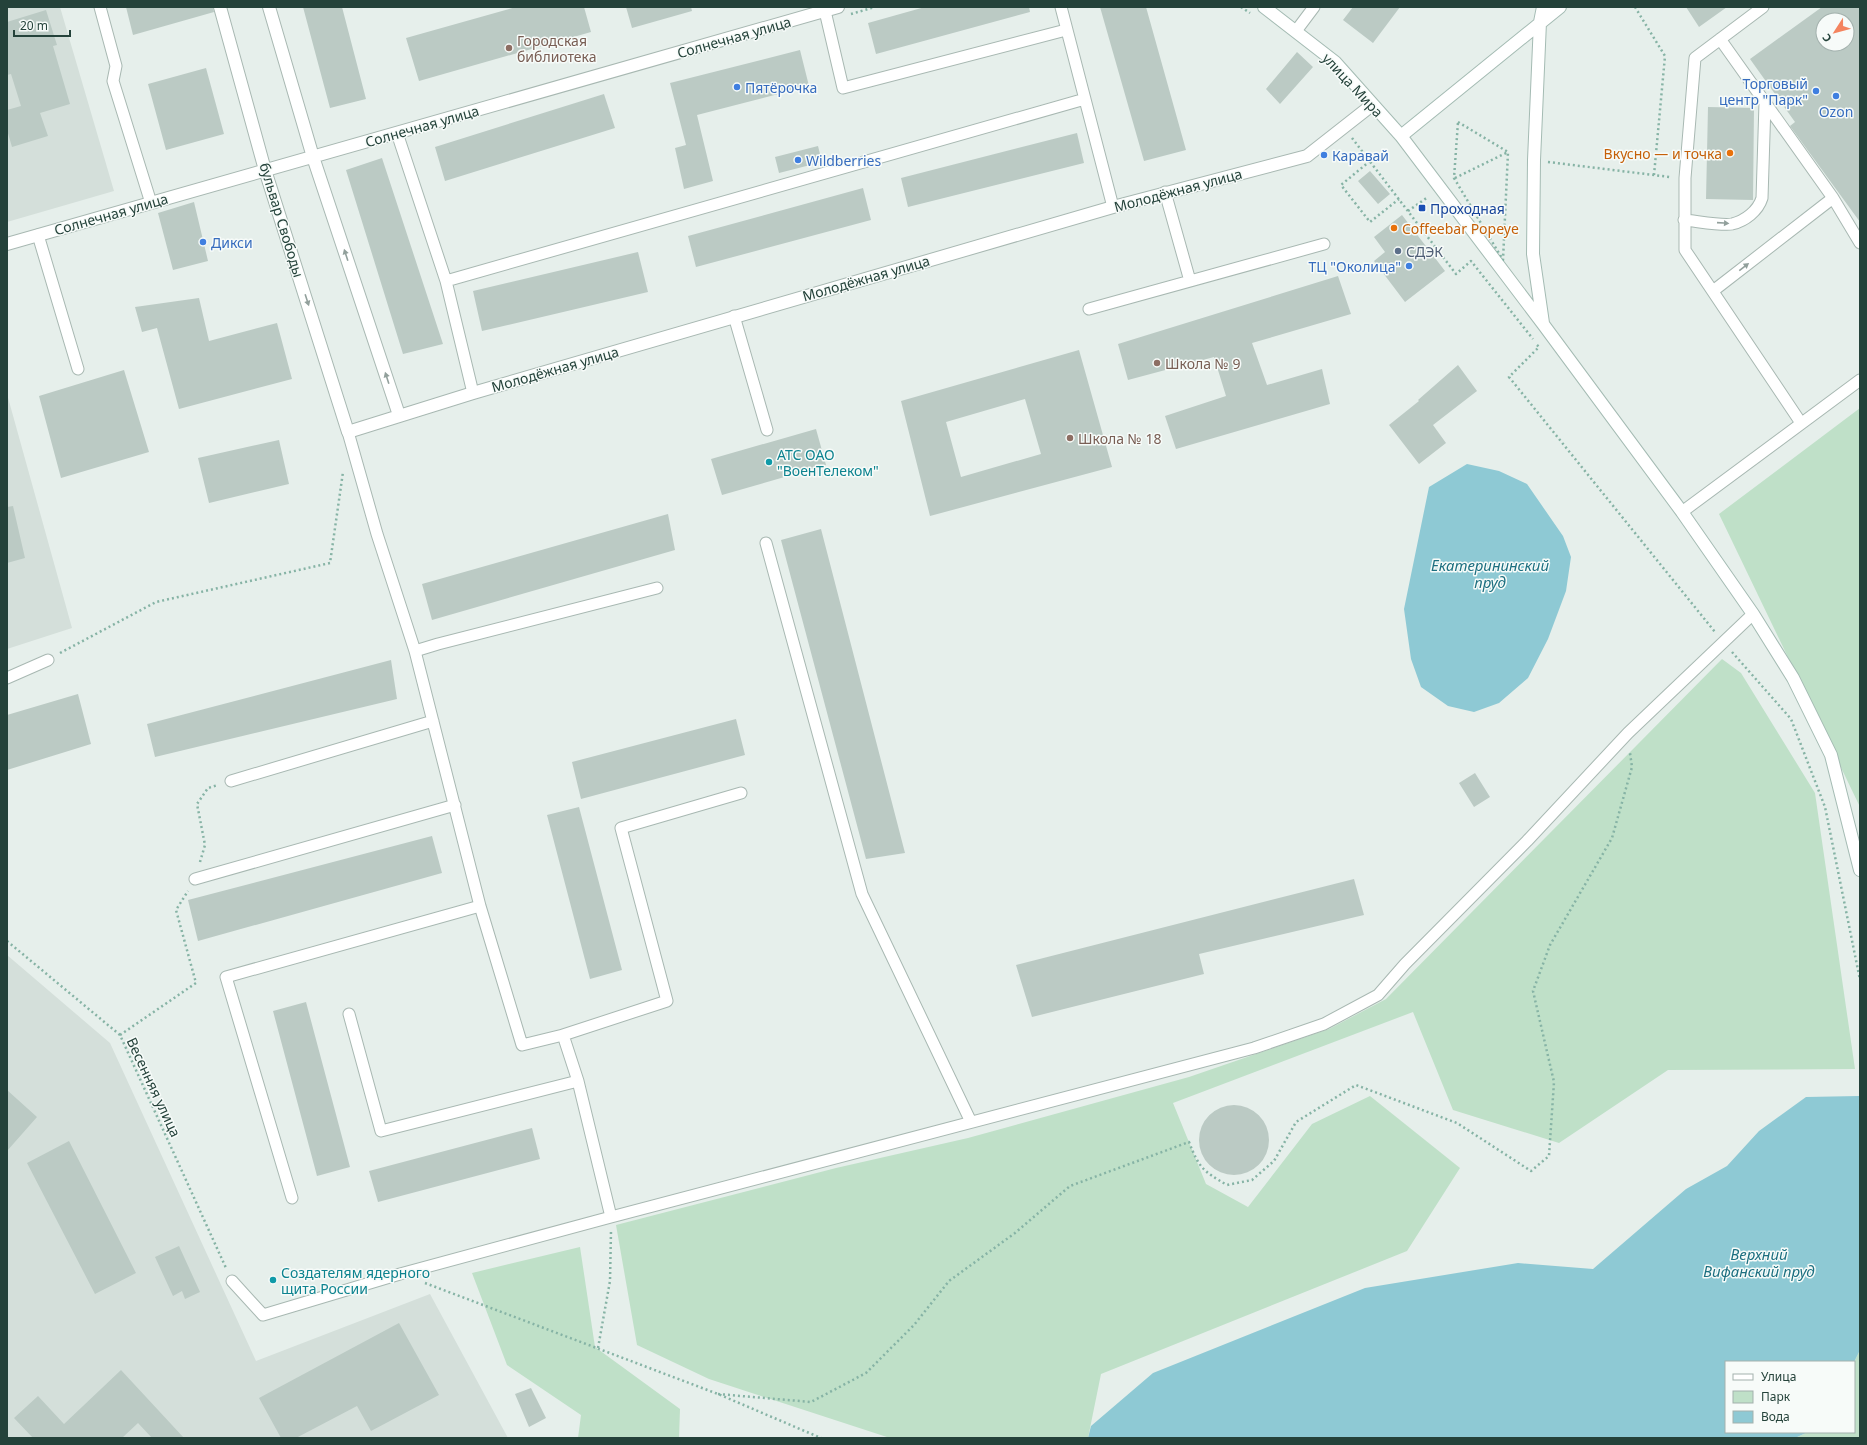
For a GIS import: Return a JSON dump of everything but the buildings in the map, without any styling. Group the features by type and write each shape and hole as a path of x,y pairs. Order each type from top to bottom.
{"street":[{"name":"бульвар Свободы","path":"220,7 265,170 348,432"},
{"path":"269,7 313,157 399,415"},
{"name":"Солнечная улица","path":"7,244 838,7"},
{"name":"улица Мира","path":"1264,7 1335,62 1401,136 1543,324 1682,512 1753,614 1793,678 1831,755 1860,870"},
{"path":"1543,7 1540,22 1534,160 1533,254 1543,324"},
{"path":"1401,136 1560,7"},
{"name":"Молодёжная улица","path":"348,432 399,415 734,316 1165,192 1306,156 1372,105"}],"lane":[{"path":"100,7 116,66 113,81 151,203"},
{"path":"1062,7 1066,30 1114,207"},
{"path":"1296,31 1314,7"},
{"path":"1761,8 1695,58 1686,178 1684,220 1685,250 1801,423"},
{"path":"825,11 843,88 1066,30"},
{"path":"1720,39 1833,198 1860,243"},
{"path":"446,281 1085,99"},
{"path":"1684,220 1731,224 1748,216 1759,206 1762,198 1765,103"},
{"path":"397,133 446,281 473,393"},
{"path":"1165,192 1190,281"},
{"path":"1713,291 1833,198"},
{"path":"38,235 78,369"},
{"path":"1089,309 1324,244"},
{"path":"734,316 766,430"},
{"path":"1682,512 1860,380"},
{"path":"348,432 377,534 415,651 480,906 522,1045 563,1035 667,1001 621,828 741,793"},
{"path":"766,543 862,894 971,1122"},
{"path":"415,651 657,588"},
{"path":"232,1281 263,1315 400,1274 611,1217 1254,1048 1324,1024 1378,995 1405,964 1527,841 1628,733 1753,614"},
{"path":"7,678 48,660"},
{"path":"232,781 433,721"},
{"path":"195,879 455,805"},
{"path":"292,1198 226,977 480,906"},
{"path":"349,1014 380,1131 578,1081"},
{"path":"563,1035 578,1081 611,1217"}],"path":[{"path":"1241,7 1254,16"},
{"path":"1635,7 1665,56 1654,175"},
{"path":"1458,122 1508,152 1503,260 1454,178 1458,122"},
{"path":"1344,127 1456,274 1472,261 1539,347 1509,377 1723,642 1791,719 1825,807 1860,980"},
{"path":"1454,178 1508,152"},
{"path":"1534,160 1686,178"},
{"path":"1370,161 1341,185 1370,222 1399,199"},
{"path":"48,660 156,602 330,563 343,470"},
{"path":"718,1394 811,1402 866,1373 914,1325 949,1281 1016,1234 1070,1186 1189,1142 1198,1164 1212,1177 1227,1185 1252,1180 1274,1161 1296,1122 1356,1085 1457,1122 1531,1171 1549,1156 1554,1082 1532,991 1550,945 1612,838 1632,767 1628,733"},
{"path":"120,1035 196,983 176,910 195,879 205,845 197,804 208,788 232,781"},
{"name":"Весенняя улица","path":"7,941 120,1035 232,1281"},
{"path":"598,1348 610,1281 611,1217"},
{"path":"400,1274 718,1394 821,1438"}],"shaded area":[{"path":"7,7 60,7 114,191 7,222"},
{"path":"7,394 72,628 7,649"},
{"path":"7,955 110,1043 256,1361 430,1294 508,1438 7,1438"}],"green space":[{"path":"1860,408 1860,807 1719,514"},
{"path":"1722,659 1741,673 1815,793 1855,1069 1668,1070 1559,1143 1453,1110 1413,1012 1173,1103 1206,1184 1248,1207 1312,1124 1370,1096 1460,1168 1407,1251 1101,1374 1088,1438 890,1438 709,1379 637,1345 616,1225 836,1168 968,1138 1189,1077 1329,1029 1386,999"},
{"path":"580,1247 595,1347 680,1409 679,1438 578,1438 581,1415 507,1365 472,1273"},
{"path":"1860,1350 1860,1438 1795,1438 1806,1433 1855,1433 1854,1361"}],"water":[{"name":"Екатерининский пруд","path":"1467,464 1499,471 1527,484 1563,536 1571,557 1566,591 1548,639 1528,678 1499,703 1474,712 1448,706 1421,687 1411,659 1404,609 1429,487"},
{"name":"Верхний Вифанский пруд","path":"1859,1096 1860,1350 1854,1361 1725,1361 1725,1433 1806,1433 1795,1438 1088,1438 1091,1426 1153,1373 1365,1288 1518,1263 1593,1269 1686,1189 1727,1166 1759,1131 1806,1097"}],"place":[{"name":"Городская библиотека","path":"509,48"},
{"name":"Пятёрочка","path":"737,87"},
{"name":"Торговый центр \"Парк\"","path":"1816,91"},
{"name":"Ozon","path":"1836,96"},
{"name":"Вкусно — и точка","path":"1730,153"},
{"name":"Каравай","path":"1324,155"},
{"name":"Wildberries","path":"798,160"},
{"name":"Проходная","path":"1422,208"},
{"name":"Coffeebar Popeye","path":"1394,228"},
{"name":"Дикси","path":"203,242"},
{"name":"СДЭК","path":"1398,251"},
{"name":"ТЦ \"Околица\"","path":"1409,266"},
{"name":"Школа № 9","path":"1157,363"},
{"name":"Школа № 18","path":"1070,438"},
{"name":"АТС ОАО \"ВоенТелеком\"","path":"769,462"},
{"name":"Создателям ядерного щита России","path":"273,1280"}]}
